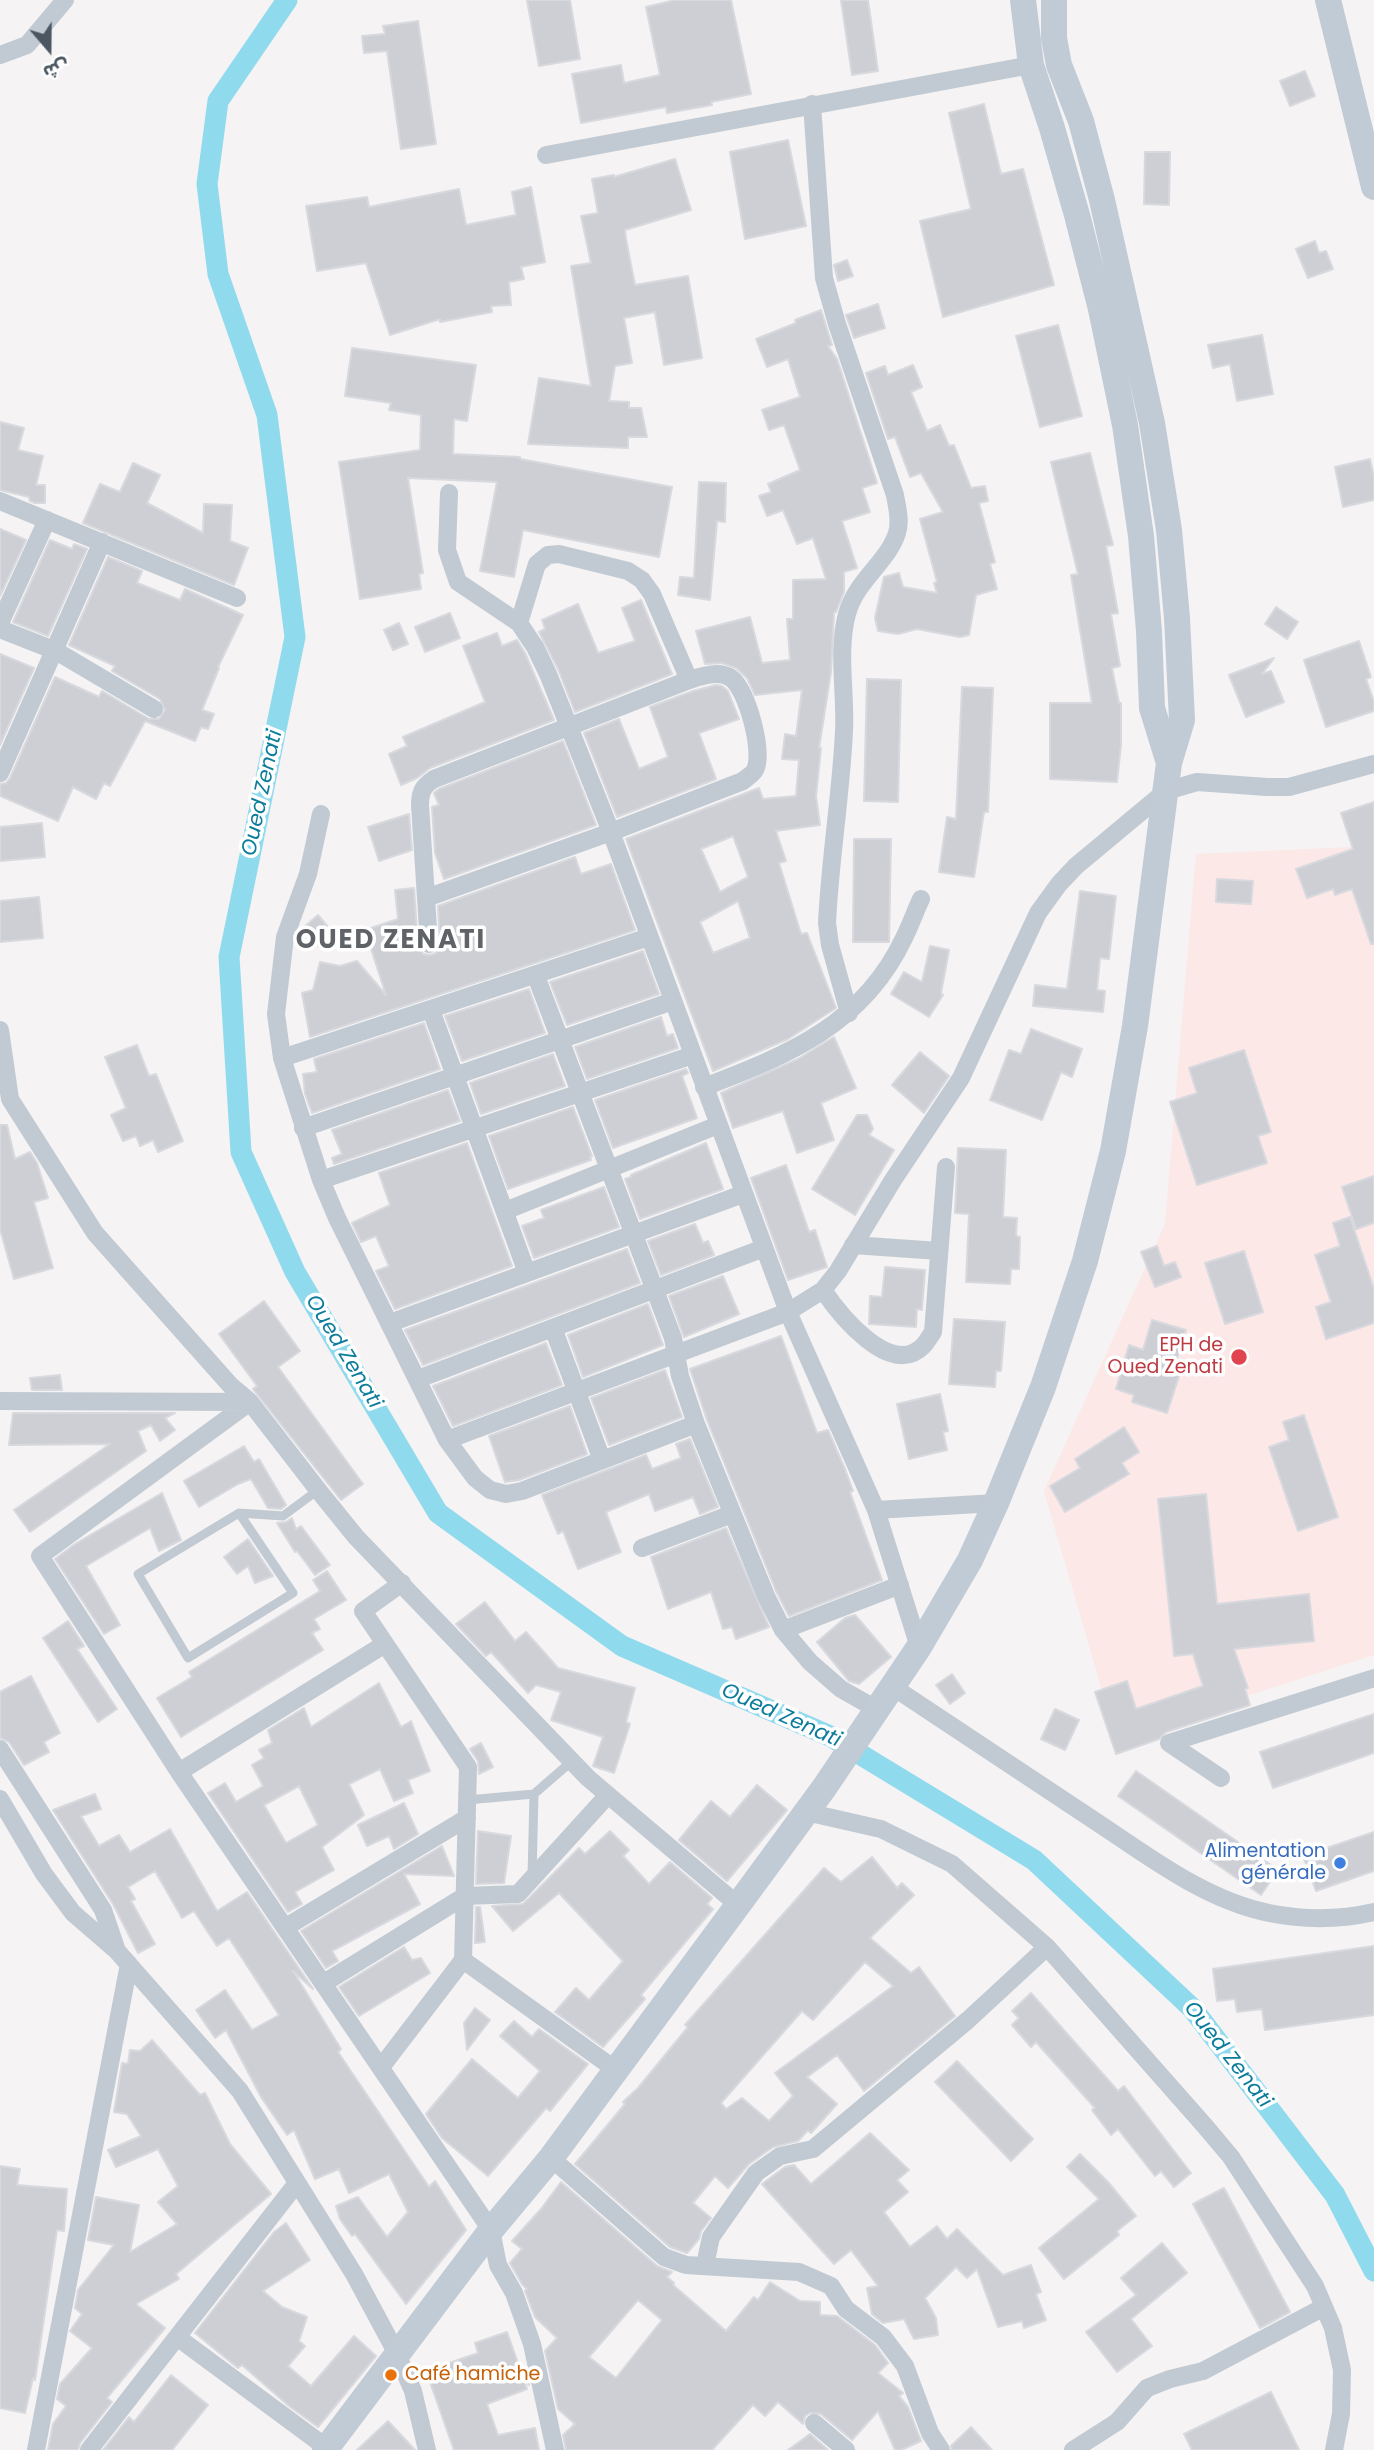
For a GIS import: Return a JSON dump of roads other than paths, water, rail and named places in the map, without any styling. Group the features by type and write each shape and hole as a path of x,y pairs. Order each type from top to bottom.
{"street":[{"path":"0,55 27,45 65,0"},
{"path":"1023,0 1031,65 1077,215 1101,309 1125,425 1141,536 1152,708 1169,763"},
{"path":"177,2337 326,2449 491,2230 551,2158 824,1788 874,1716 919,1647 970,1560 1043,1387 1086,1261 1113,1151 1135,1026 1169,763 1182,720 1169,530 1152,423 1102,200 1081,121 1059,65 1054,38 1054,0"},
{"path":"1328,0 1368,137 1374,187"},
{"path":"546,155 1031,65"},
{"path":"812,104 824,278 895,495 898,513 898,531 891,546 857,589 847,614 842,647 844,732 827,923 830,946 849,1013"},
{"path":"449,493 447,550 457,582 519,623 535,647 611,832 788,1312 876,1510 919,1647"},
{"path":"0,501 237,598"},
{"path":"47,520 1,632 56,651 154,709"},
{"path":"0,773 103,542"},
{"path":"519,623 537,564 548,555 559,554 628,571 642,580 652,594 689,680"},
{"path":"426,898 611,832 743,781 755,769 758,750 750,712 741,687 730,677 710,674 689,680 426,784 420,794 420,806 426,898 429,944"},
{"path":"447,1440 788,1312 823,1290 961,1078 1038,913 1076,866 1167,790 1196,782 1289,787 1374,764"},
{"path":"321,814 308,874 285,937 276,1014 282,1058 303,1128 337,1218 447,1440 475,1478 490,1490 506,1494 522,1491 696,1424"},
{"path":"704,1087 781,1056 814,1039 849,1013 879,979 897,950 921,899"},
{"path":"282,1058 649,937"},
{"path":"536,976 677,1354 680,1376 696,1424 766,1596 783,1630 810,1662 874,1716"},
{"path":"303,1128 673,1001"},
{"path":"431,1010 527,1273"},
{"path":"0,1030 5,1099 95,1234 231,1386 250,1402 356,1536 608,1795 738,1905"},
{"path":"321,1180 693,1055"},
{"path":"505,1211 718,1125"},
{"path":"823,1290 836,1310 872,1343 888,1352 906,1355 922,1347 933,1332 946,1167"},
{"path":"390,1323 743,1194"},
{"path":"853,1245 939,1251"},
{"path":"418,1379 764,1248"},
{"path":"553,1328 602,1460"},
{"path":"0,1401 250,1402"},
{"path":"250,1402 40,1556 179,1772 382,2066 491,2230 498,2265 514,2293 532,2344 555,2450"},
{"path":"876,1510 996,1503"},
{"path":"642,1548 732,1514"},
{"path":"382,2066 463,1960 468,1767 363,1611 402,1583"},
{"path":"783,1630 900,1585"},
{"path":"179,1772 385,1644"},
{"path":"1221,1778 1170,1743 1374,1678"},
{"path":"893,1687 1165,1867 1217,1897 1267,1913 1306,1919 1351,1917 1374,1912"},
{"path":"0,1749 103,1910 123,1957 36,2450"},
{"path":"324,1983 465,1896 518,1894 608,1795"},
{"path":"0,1799 44,1874 74,1913 123,1957 240,2091 354,2274 397,2354 414,2391 427,2450"},
{"path":"806,1811 881,1829 952,1864 1047,1947 1231,2157 1315,2286 1333,2328 1342,2370 1341,2414 1334,2450"},
{"path":"286,1927 467,1818"},
{"path":"705,2265 710,2237 755,2173 779,2156 813,2149 968,2020 1047,1947"},
{"path":"463,1960 616,2070"},
{"path":"551,2158 664,2257 686,2265 799,2272 831,2286 846,2309 883,2337 905,2366 930,2433 941,2450"},
{"path":"89,2450 298,2183"},
{"path":"1073,2450 1117,2422 1147,2388 1203,2371 1324,2307"},
{"path":"814,2423 846,2450"}],"lane":[{"path":"239,1513 293,1593 188,1658 138,1574 239,1513 283,1516 318,1490"},
{"path":"467,1800 534,1794 572,1760"},
{"path":"532,1879 534,1794"}],"waterway":[{"name":"Oued Zenati","path":"287,0 218,101 207,184 218,274 267,415 295,637 229,957 241,1152 295,1272 438,1513 622,1646 830,1736 1034,1860 1192,2008 1335,2195 1374,2271"}],"place":[{"name":"EPH de Oued Zenati","path":"1239,1357"},
{"name":"Alimentation générale","path":"1340,1863"},
{"name":"Café hamiche","path":"391,2375"}],"district":[{"name":"OUED ZENATI","path":"391,941"}]}
